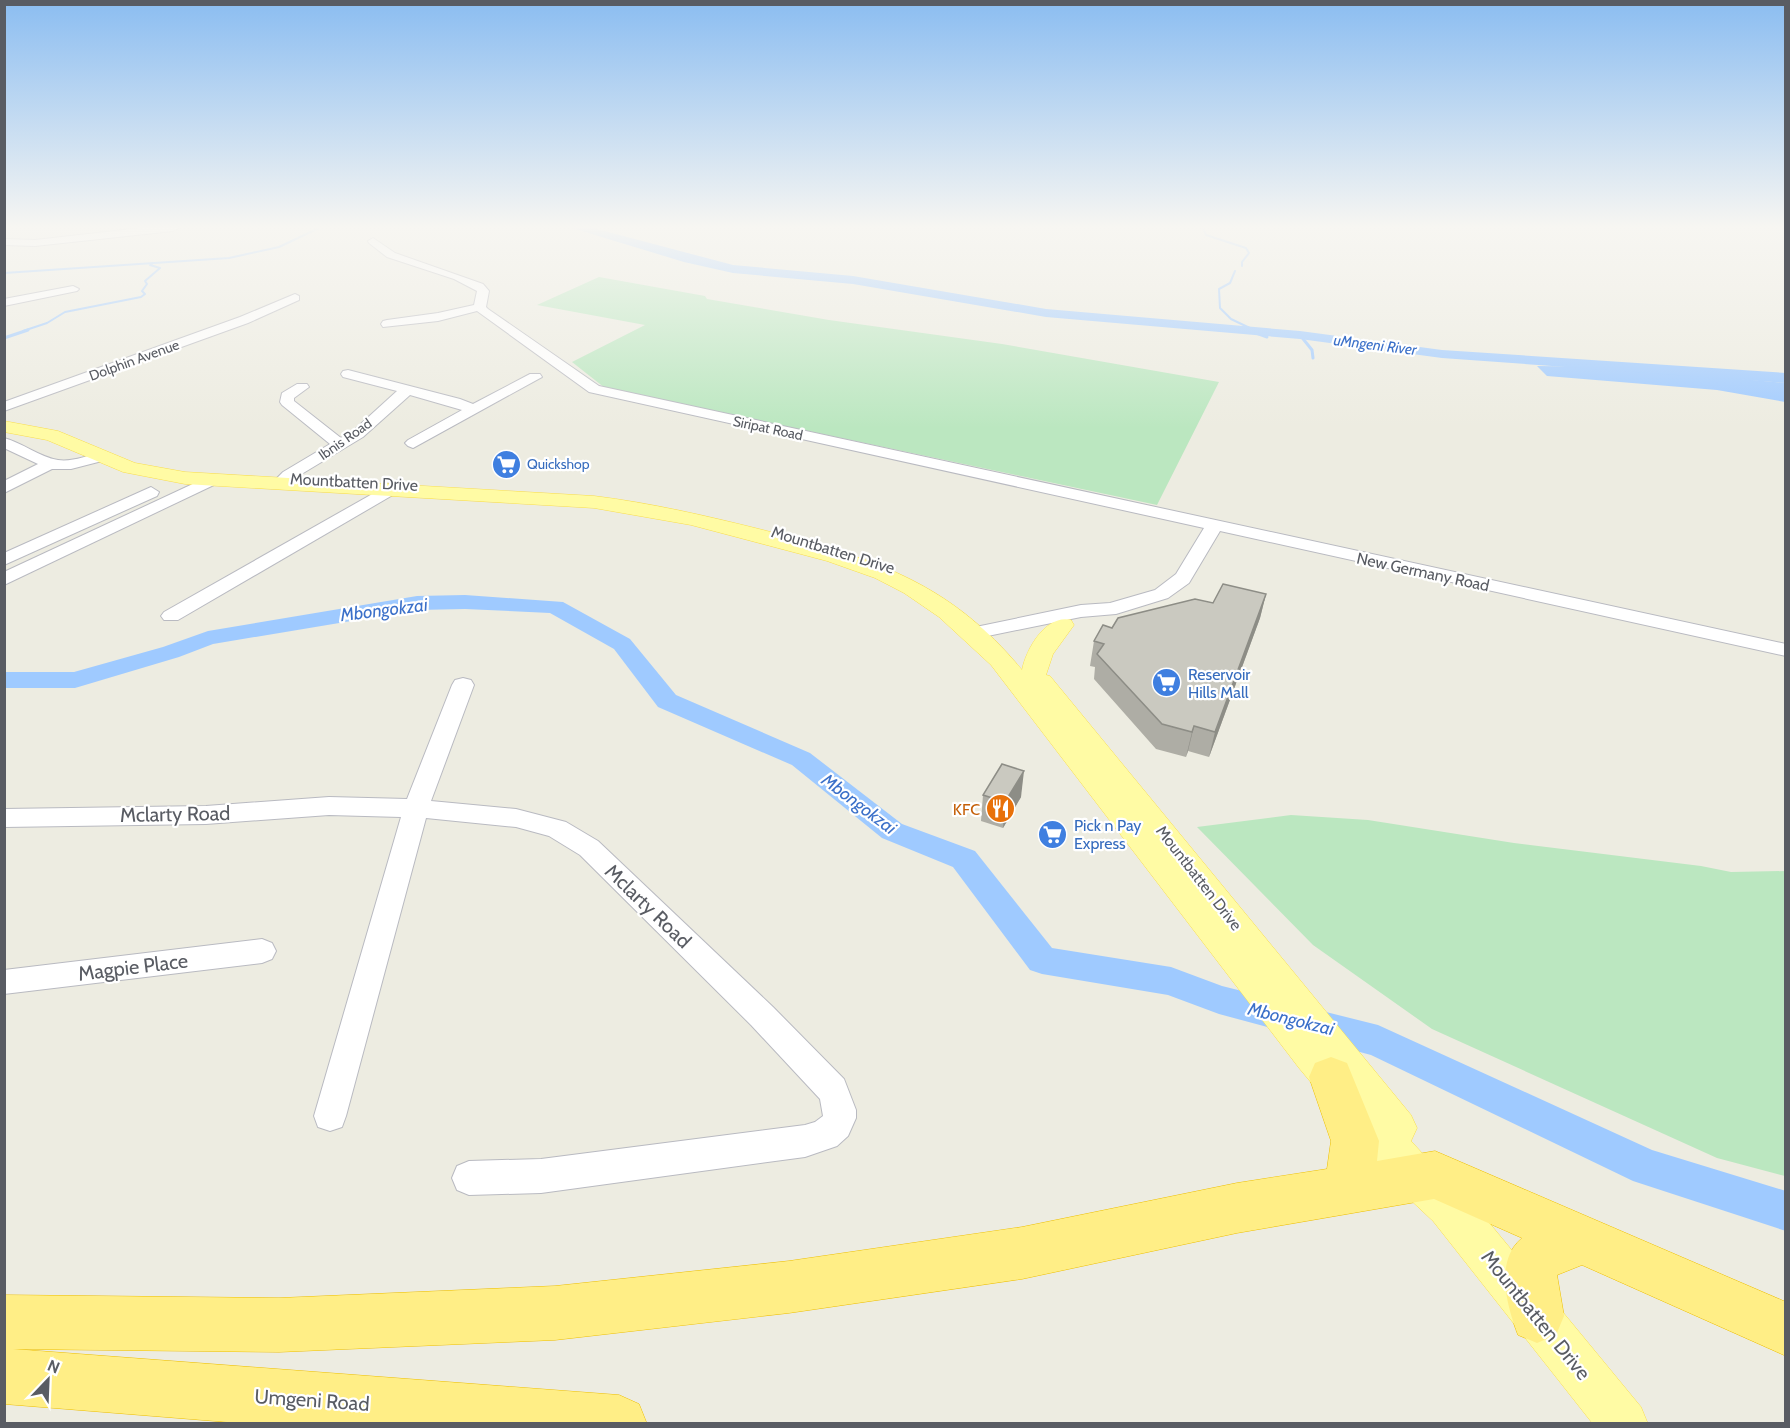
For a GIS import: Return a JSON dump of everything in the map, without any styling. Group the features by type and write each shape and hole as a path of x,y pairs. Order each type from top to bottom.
{"highway":[{"path":"1318,1051 1355,1141 1353,1168 1342,1190"},
{"path":"4,1322 279,1325 555,1313 789,1287 1022,1253 1237,1208 1342,1190 1433,1186 1580,1241 1785,1329"},
{"path":"1537,1316 1530,1272 1533,1260 1541,1253 1580,1241"},
{"name":"Umgeni Road","path":"4,1376 619,1424"}],"main road":[{"name":"Mountbatten Drive","path":"4,420 56,430 135,462 165,469 282,481"},
{"name":"Mountbatten Drive","path":"4,426 52,435 130,468 182,478 466,491 675,507 885,564 922,579 1034,674 1081,729 1318,1051 1375,1100 1433,1186"},
{"path":"1034,674 1035,662 1040,653 1062,625"},
{"name":"Mountbatten Drive","path":"987,636 1071,752 1258,987 1318,1051 1433,1186 1624,1424"}],"street":[{"path":"4,303 45,295"},
{"path":"387,324 438,317 480,307 482,295"},
{"name":"Dolphin Avenue","path":"4,407 244,320 295,298"},
{"name":"Siripat Road","path":"480,307 491,318 594,389 1215,525"},
{"path":"348,374 455,402 474,410"},
{"path":"413,443 535,377"},
{"path":"302,387 287,396 287,402 341,445"},
{"name":"Ibnis Road","path":"282,481 364,429 408,389"},
{"path":"4,443 51,463 70,464 100,457"},
{"path":"4,488 51,463"},
{"path":"4,560 182,478"},
{"path":"4,579 212,480"},
{"path":"171,616 394,487"},
{"path":"987,636 1082,611 1096,612 1149,600 1174,589 1184,578 1215,525"},
{"name":"New Germany Road","path":"1215,525 1785,650"},
{"path":"987,636 1062,625 1090,618 1096,612"},
{"path":"330,1116 416,808 463,685"},
{"name":"Mclarty Road","path":"4,818 206,815 329,806 416,808 516,818 557,829 589,848 762,1016 833,1090 842,1116 836,1127 824,1137 805,1141 541,1176 469,1178"},
{"name":"Magpie Place","path":"4,982 262,951"}],"green space":[{"path":"560,295 697,295 705,296 707,299 829,320 1002,344 1219,382 1157,505 605,388 572,362 645,325 537,305"},
{"path":"1291,815 1368,820 1514,843 1701,866 1731,872 1785,871 1785,1176 1717,1158 1432,1029 1313,945 1197,827"}],"water":[{"path":"1537,366 1610,367 1785,383 1785,402 1717,390 1547,376"}],"building":[{"name":"Reservoir Hills Mall","path":"1223,584 1266,594 1215,732 1194,726 1192,732 1162,724 1097,654 1104,644 1094,641 1103,625 1112,628 1118,618 1195,599 1213,603"},
{"path":"1002,764 1024,771 1005,802 983,795"}],"waterway":[{"path":"23,331 47,323 65,312 144,295"},
{"name":"uMngeni River","path":"939,295 1046,313 1300,335 1442,354 1786,378"},
{"path":"1219,295 1220,308 1231,319 1256,331"},
{"path":"4,338 28,330"},
{"name":"uMngeni River","path":"1251,331 1248,330 1267,337 1253,330"},
{"path":"1300,335 1312,350 1313,358"},
{"name":"Mbongokzai","path":"4,680 75,680 171,652 208,638 417,603 465,602 555,607 622,644 667,701 801,759 892,831 964,859 1042,960 1171,981 1219,1000 1378,1041 1647,1168 1786,1211"}],"place":[{"name":"Quickshop","path":"506,464"},
{"name":"Reservoir Hills Mall","path":"1167,683"},
{"name":"KFC","path":"1001,809"},
{"name":"Pick n Pay Express","path":"1053,834"}]}
